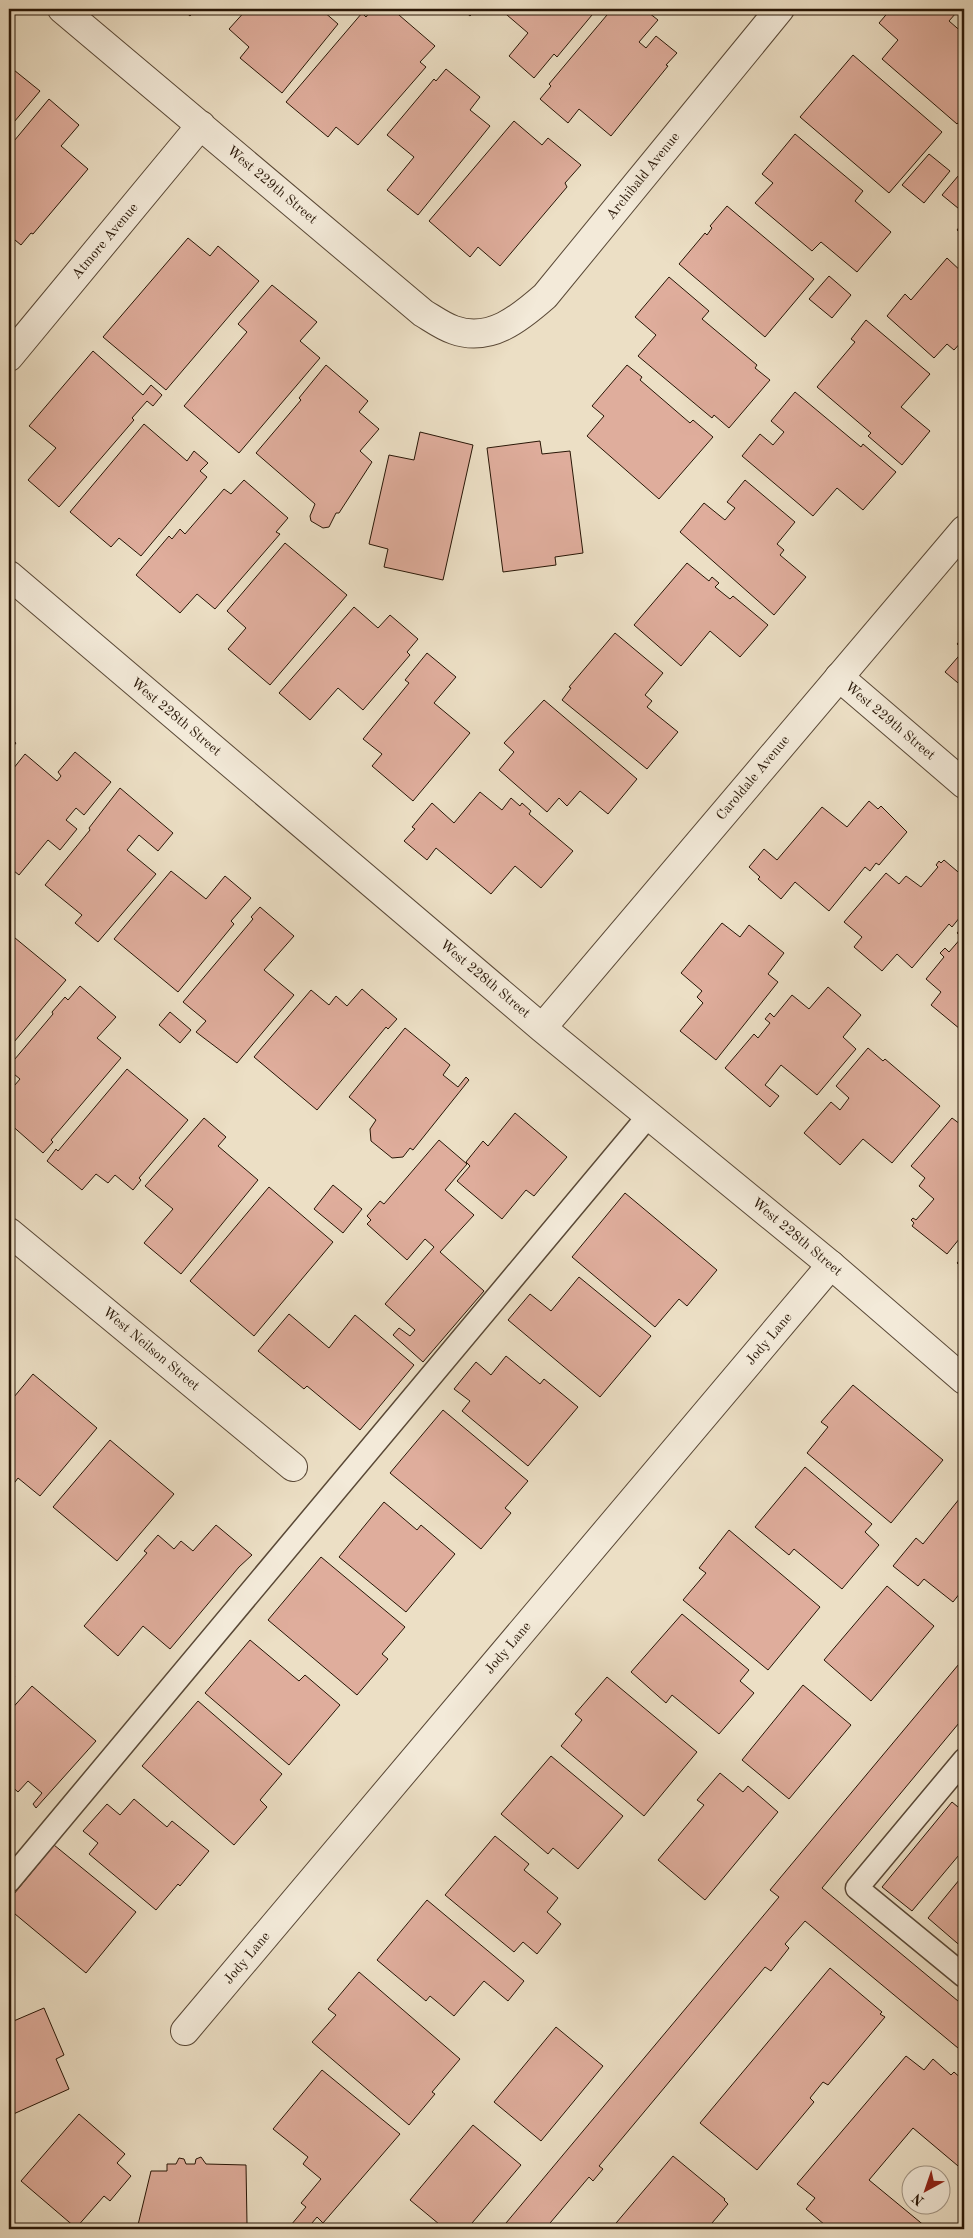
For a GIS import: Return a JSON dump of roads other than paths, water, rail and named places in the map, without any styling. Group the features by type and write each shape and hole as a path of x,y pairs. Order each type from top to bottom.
{"street":[{"name":"West 229th Street","path":"62,9 423,313 454,331 478,333 495,331"},
{"name":"Archibald Avenue","path":"495,331 520,318 545,296 770,12"},
{"name":"Atmore Avenue","path":"9,357 201,125"},
{"name":"Caroldale Avenue","path":"542,1028 964,530"},
{"name":"West 228th Street","path":"9,575 542,1028 650,1114 832,1265 964,1380"},
{"name":"West 229th Street","path":"838,677 964,784"},
{"name":"West Neilson Street","path":"9,1232 293,1467"},
{"name":"Jody Lane","path":"185,2031 832,1265"}],"lane":[{"path":"9,1881 650,1114"},
{"path":"964,1760 857,1888 964,1976"}]}
